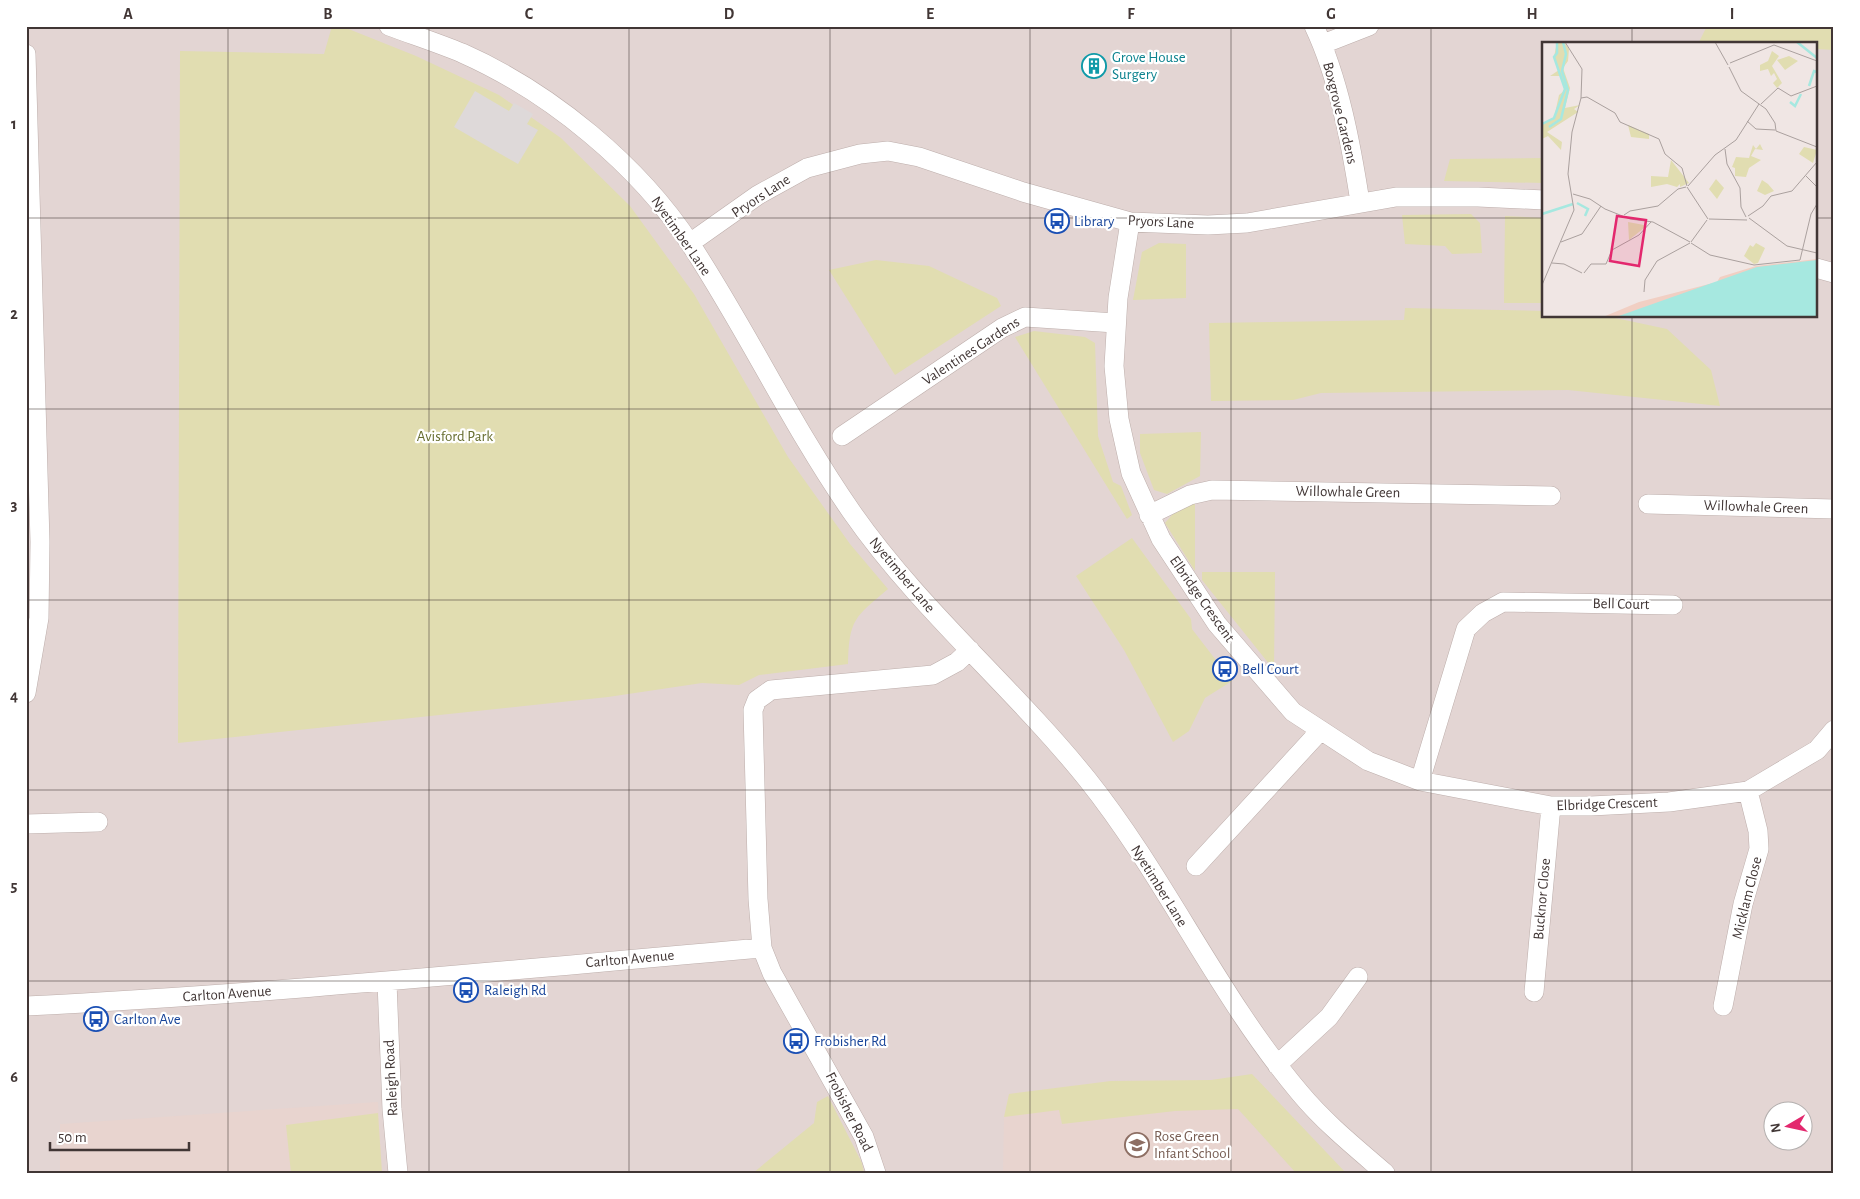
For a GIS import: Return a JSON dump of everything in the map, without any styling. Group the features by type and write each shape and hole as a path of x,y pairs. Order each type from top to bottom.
{"street":[{"name":"Nyetimber Lane","path":"389,26 462,53 515,80 566,114 642,183 690,243 812,452 887,561 1033,714 1089,782 1129,838 1202,954 1277,1065 1302,1096 1336,1130 1385,1173"},
{"name":"Boxgrove Gardens","path":"1314,26 1323,44 1351,146 1360,202"},
{"path":"1323,44 1369,26"},
{"path":"26,54 40,542 26,693"},
{"name":"Pryors Lane","path":"690,243 758,195 807,168 860,154 888,152 919,156 1023,192 1130,222 1208,225 1247,222 1300,215 1360,202 1405,197 1542,200"},
{"name":"Elbridge Crescent","path":"1130,222 1115,323 1114,366 1119,419 1131,473 1161,539 1217,624 1293,712 1368,761 1420,781 1551,806 1669,802 1748,791 1817,750 1834,730"},
{"path":"1818,269 1834,273"},
{"name":"Valentines Gardens","path":"842,436 1002,328 1025,317 1115,323"},
{"name":"Willowhale Green","path":"1149,515 1190,495 1212,490 1551,496"},
{"name":"Willowhale Green","path":"1648,504 1834,509"},
{"name":"Bell Court","path":"1420,781 1466,629 1483,613 1503,602 1673,605"},
{"path":"762,948 758,900 753,710 757,700 771,690 933,675 957,662 970,650"},
{"path":"1196,866 1320,731"},
{"name":"Micklam Close","path":"1723,1006 1743,904 1759,849 1758,831 1748,791"},
{"name":"Bucknor Close","path":"1534,992 1551,806"},
{"path":"26,824 98,822"},
{"name":"Carlton Avenue","path":"26,1006 150,1000 387,982 480,972 762,948"},
{"name":"Frobisher Road","path":"762,948 772,973 864,1137 876,1173"},
{"path":"1277,1065 1328,1017 1358,977"},
{"name":"Raleigh Road","path":"387,982 392,1109 398,1173"}],"shaded area":[{"path":"26,26 1834,26 1834,1173 26,1173"},
{"path":"475,91 509,111 514,103 533,114 527,124 538,130 518,164 454,127"},
{"name":"Rose Green Infant School","path":"1211,1080 1296,1173 1003,1173 1004,1117 1009,1094 1111,1081"},
{"path":"378,1102 382,1173 60,1173 60,1124"}],"green space":[{"name":"Avisford Park","path":"332,26 341,26 416,56 499,95 561,138 630,206 694,294 788,457 850,544 888,589 868,606 856,620 850,637 848,664 759,675 739,685 702,683 608,697 178,743 180,51 324,54"},
{"path":"1707,26 1834,26 1834,50 1818,49 1818,42 1699,42"},
{"path":"1542,158 1542,183 1444,181 1450,159"},
{"path":"1471,214 1480,223 1482,253 1452,254 1445,246 1405,244 1402,215"},
{"path":"1505,216 1542,218 1542,303 1504,303"},
{"path":"1159,243 1186,244 1186,298 1133,300 1142,252"},
{"path":"876,260 929,266 997,298 1001,306 895,375 829,270"},
{"path":"1405,308 1542,311 1542,318 1615,318 1667,329 1711,370 1720,406 1568,390 1321,393 1293,400 1211,401 1209,323 1404,320"},
{"path":"1034,331 1085,337 1095,343 1098,436 1113,482 1121,486 1132,515 1127,519 1015,337"},
{"path":"1201,432 1200,476 1167,494 1154,490 1140,453 1140,434"},
{"path":"1195,499 1195,571 1165,523 1178,508"},
{"path":"1132,538 1191,619 1192,629 1232,681 1205,698 1189,731 1173,742 1124,650 1076,576"},
{"path":"1202,572 1275,572 1274,670 1202,580"},
{"path":"1252,1074 1346,1173 1296,1173 1238,1109 1175,1111 1062,1124 1059,1110 1004,1117 1009,1094 1111,1081 1211,1080"},
{"path":"828,1096 862,1163 864,1173 753,1173 814,1123 817,1102"},
{"path":"378,1113 382,1173 291,1173 286,1125"}],"place":[{"name":"Grove House Surgery","path":"1094,66"},
{"name":"Library","path":"1057,221"},
{"name":"Bell Court","path":"1225,669"},
{"name":"Raleigh Rd","path":"466,990"},
{"name":"Carlton Ave","path":"96,1019"},
{"name":"Frobisher Rd","path":"796,1041"},
{"name":"Rose Green Infant School","path":"1137,1145"}]}
